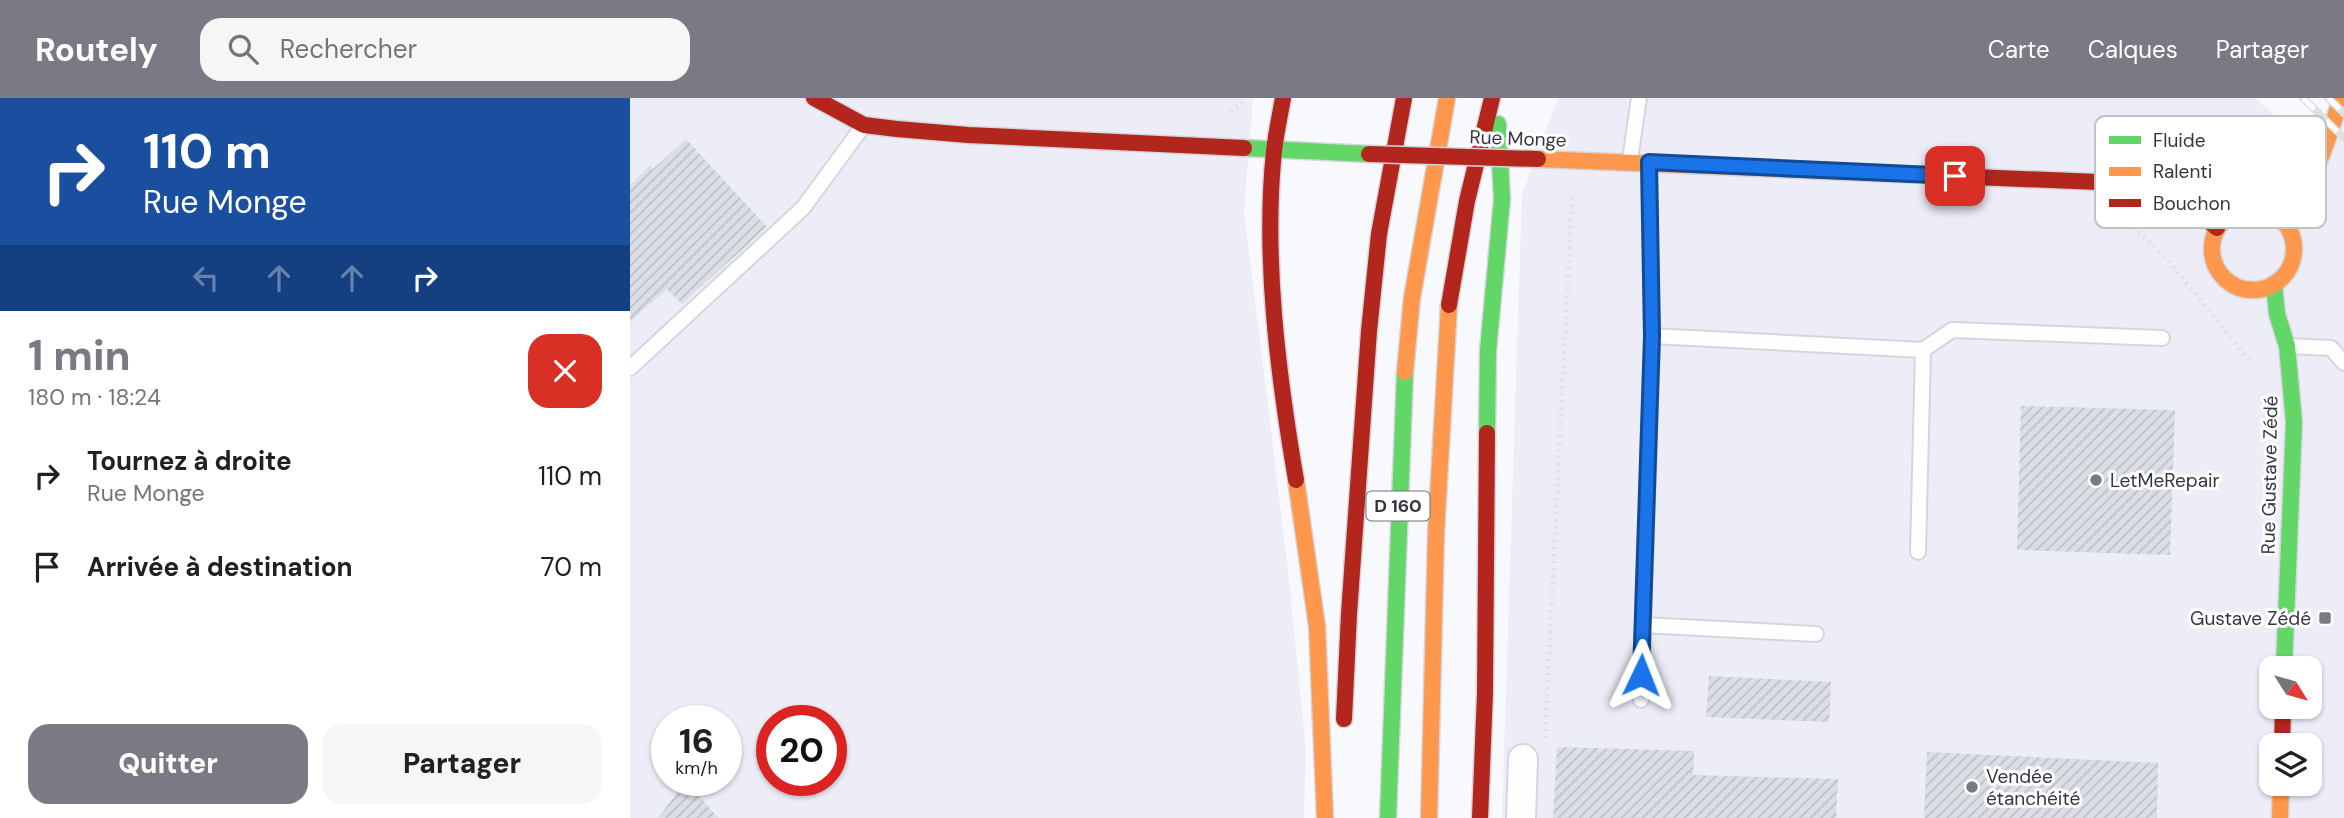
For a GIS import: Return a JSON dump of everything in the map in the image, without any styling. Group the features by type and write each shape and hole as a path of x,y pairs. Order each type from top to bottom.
{"main road":[{"name":"Rue Monge","path":"814,98 864,125 968,135 1274,151 1649,162 2095,182"},
{"path":"1283,98 1274,151 1270,246 1281,390 1317,626 1325,818"},
{"path":"1343,736 1369,331 1379,234 1404,98"},
{"name":"D 160","path":"1388,818 1402,400 1412,298 1447,98"},
{"path":"1480,818 1485,693 1488,351 1502,199 1494,98"},
{"name":"D 160","path":"1429,818 1436,533 1449,302 1467,201 1494,98"},
{"path":"2326,143 2340,98"},
{"path":"2217,228 2212,240 2216,267 2224,278 2235,286 2248,290 2262,289 2274,284 2291,266 2294,241 2289,228"},
{"name":"Rue Gustave Zédé","path":"2274,284 2277,314 2287,346 2294,422 2284,656"},
{"path":"1334,818 1340,777"},
{"path":"2280,818 2281,796"}],"street":[{"path":"1521,818 1523,759"}],"lane":[{"path":"1629,162 1639,98"},
{"path":"630,368 803,208 864,125"},
{"path":"1641,700 1652,336 1649,162"},
{"path":"1652,336 1923,350 1952,330 2162,338"},
{"path":"2287,346 2331,348 2344,363"},
{"path":"1918,552 1923,350"},
{"path":"1643,625 1816,634"}],"path":[{"path":"1523,759 1544,745 1574,160"},
{"path":"2134,228 2168,260 2252,363 2257,374"}],"shaded area":[{"path":"630,98 1253,98 1244,211 1288,570 1306,750 1304,818 630,818"},
{"path":"1558,98 2256,98 2275,116 2095,116 2095,228 2326,228 2326,119 2344,112 2344,818 1502,818 1522,193"}],"building":[{"path":"686,139 767,227 682,304 667,289 630,322 630,185 650,166 653,169"},
{"name":"LetMeRepair","path":"2021,406 2175,410 2170,555 2017,550"},
{"path":"1709,676 1831,682 1829,722 1706,717"},
{"path":"1557,747 1694,751 1693,775 1838,779 1836,818 1553,818"},
{"path":"1927,752 2158,763 2157,818 1924,818"},
{"path":"675,796 699,796 718,818 658,818"}],"railway":[{"path":"2303,98 2321,116"},
{"path":"2328,98 2344,113"},
{"path":"2326,120 2344,138"}],"traffic: fast":[{"path":"1487,433 1488,351 1502,199 1498,124"},
{"path":"1244,148 1369,154"},
{"path":"2274,284 2277,314 2287,346 2294,422 2284,656"},
{"path":"1388,818 1405,372"}],"traffic: slow":[{"path":"1405,372 1412,298 1447,98"},
{"path":"2326,144 2341,98"},
{"path":"1538,159 1949,176"},
{"path":"2218,228 2212,249 2215,265 2224,278 2237,287 2253,290 2276,283 2291,265 2294,249"},
{"path":"2288,228 2294,249"},
{"path":"1429,818 1436,533 1449,305"},
{"path":"1296,480 1317,626 1325,818"},
{"path":"2280,818 2281,796"}],"traffic: jam":[{"path":"814,98 864,125 897,129 968,135 1244,148"},
{"path":"1283,98 1271,191 1271,274 1278,358 1296,480"},
{"path":"1344,719 1369,331 1379,234 1404,98"},
{"path":"1449,305 1467,201 1492,98"},
{"path":"1369,154 1538,159"},
{"path":"1949,176 2095,182"},
{"path":"1480,818 1485,693 1487,433"},
{"path":"2282,733 2283,719"}],"place":[{"name":"LetMeRepair","path":"2096,480"},
{"name":"Gustave Zédé","path":"2325,618"},
{"name":"Vendée étanchéité","path":"1972,787"}],"route":[{"path":"1641,675 1652,336 1649,162 1955,176"}]}
